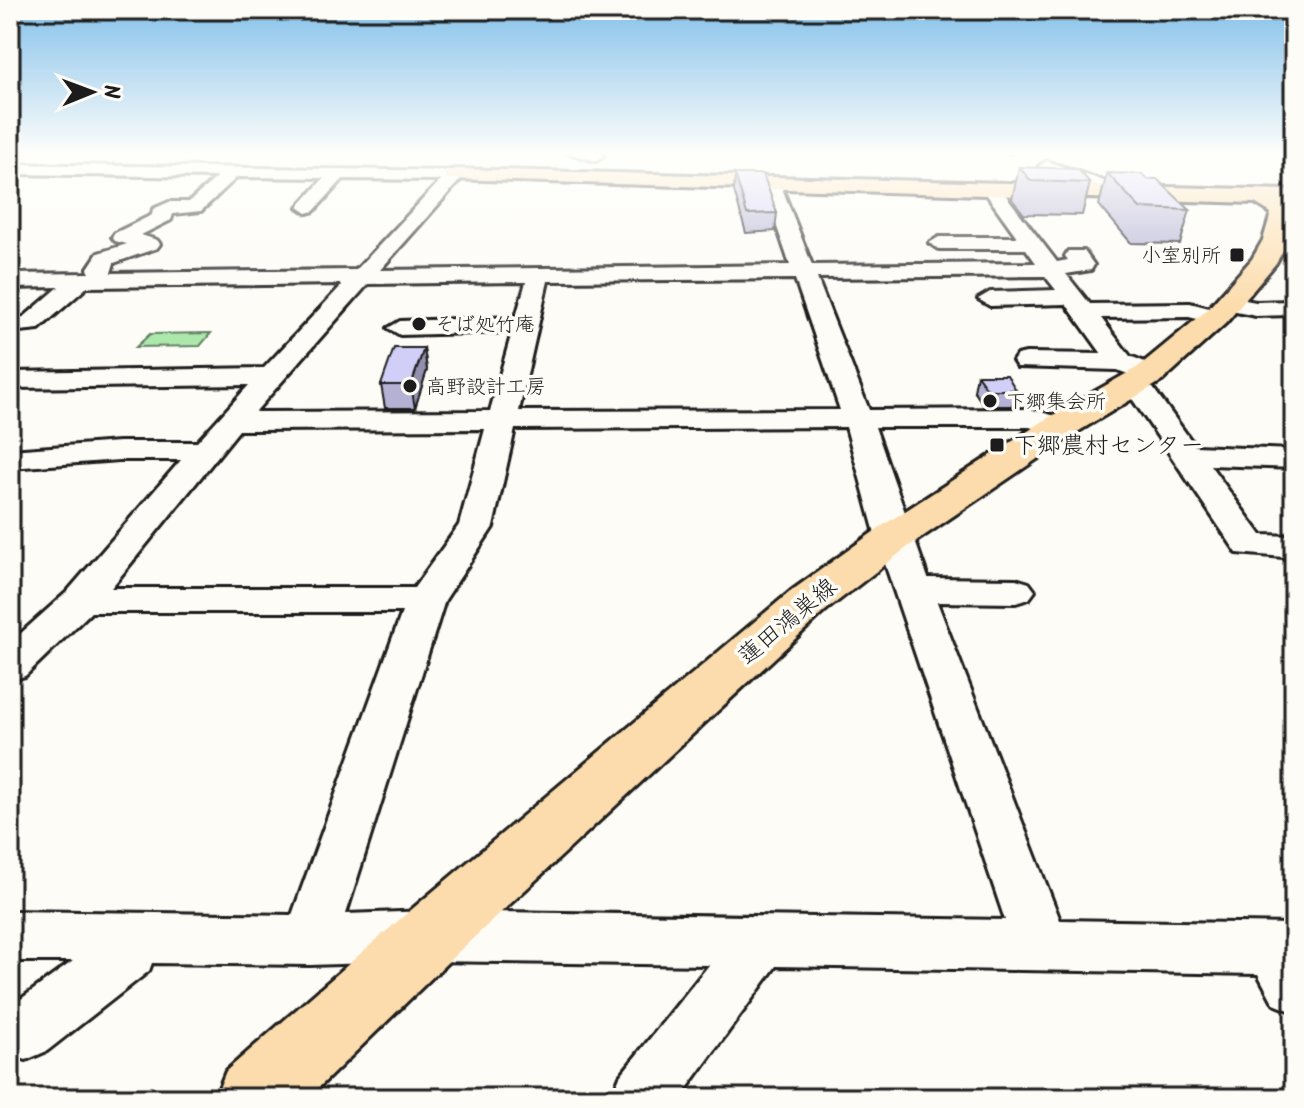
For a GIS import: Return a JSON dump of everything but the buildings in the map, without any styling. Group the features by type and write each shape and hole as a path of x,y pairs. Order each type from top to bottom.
{"main road":[{"path":"1227,204 1282,210"},
{"name":"蓮田鴻巣線","path":"253,1098 429,936 808,601 894,537 1061,426 1223,311 1263,263 1276,240 1282,210"}],"street":[{"path":"10,325 30,324 92,279 106,258 150,244 122,237 164,216 160,213 169,208 194,207 198,204"},
{"path":"307,207 310,204"},
{"path":"10,666 81,600 231,421 429,204"},
{"path":"779,204 858,419 894,537 1034,923"},
{"path":"1003,204 1038,242 1051,269 1133,374 1143,394 1250,545 1294,547"},
{"path":"984,218 1013,218"},
{"path":"939,243 1038,242 1103,251"},
{"path":"11,281 1051,269 1083,265 1076,256"},
{"path":"310,940 426,600 456,551 476,527 539,273"},
{"path":"990,299 1223,311 1294,308"},
{"path":"400,328 527,324"},
{"path":"1026,361 1133,374"},
{"path":"16,385 273,376"},
{"path":"231,421 1029,418 1061,426"},
{"path":"10,459 119,451 207,451"},
{"path":"1185,455 1294,459"},
{"path":"914,590 1016,591"},
{"path":"81,600 426,600"},
{"path":"10,936 310,940 429,936 762,941 1034,923 1287,961"},
{"path":"26,1031 129,953 136,938"},
{"path":"642,1098 762,941"}],"green space":[{"path":"211,333 200,346 136,347 150,334"}],"place":[{"name":"小室別所","path":"1237,255"},
{"name":"そば処竹庵","path":"419,324"},
{"name":"高野設計工房","path":"410,386"},
{"name":"下郷集会所","path":"990,401"},
{"name":"下郷農村センター","path":"997,445"}]}
